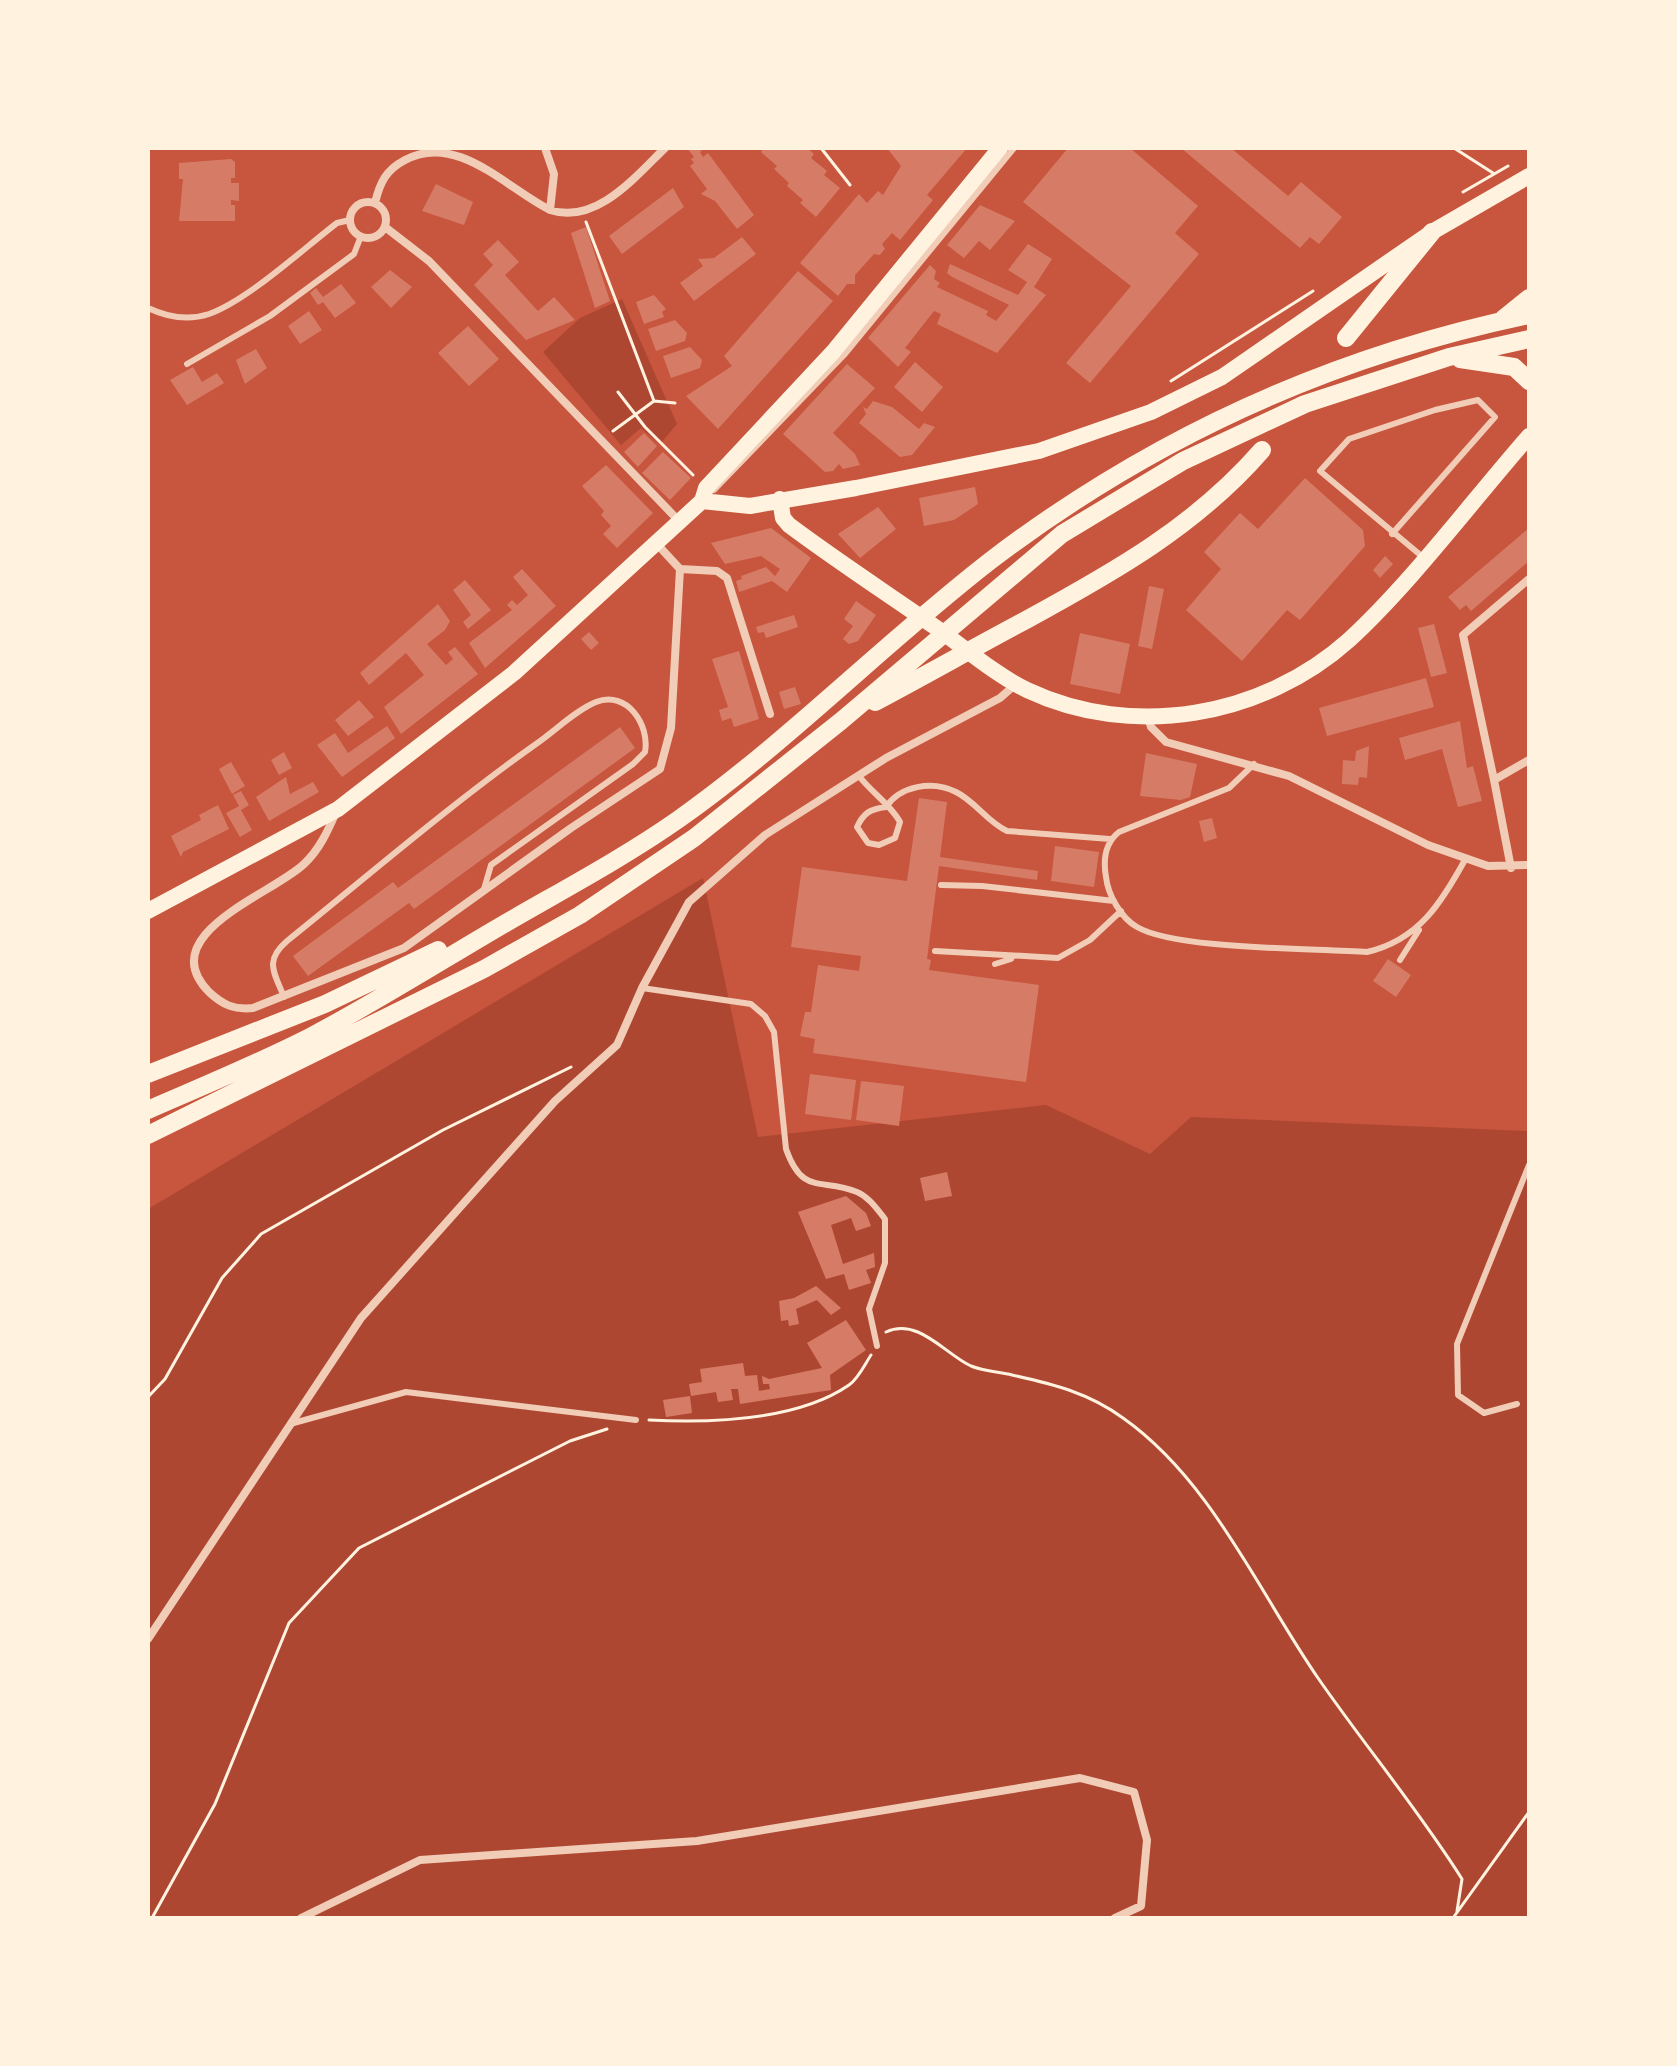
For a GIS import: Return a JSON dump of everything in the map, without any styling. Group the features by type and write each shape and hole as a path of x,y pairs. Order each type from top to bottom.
{"highway":[{"path":"1346,338 1432,232"},
{"path":"1502,320 1529,298"},
{"path":"148,1110 239,1072 314,1034 678,820 771,748 987,564 1122,471 1176,441 1296,384 1401,346 1529,315"},
{"path":"148,1135 484,969 580,915 694,838 841,721 1062,534 1183,461 1305,404 1449,357 1529,339"},
{"path":"1449,357 1514,367 1529,381"},
{"path":"841,721 1120,569 1197,515 1230,486 1262,450"},
{"path":"148,1074 325,1004 584,878"}],"main road":[{"path":"148,911 338,809 514,673 656,543 704,494 833,352 1000,148"},
{"path":"704,494 750,506 856,488 1039,451 1151,412 1222,377 1524,168"},
{"path":"780,499 783,518 789,525 1016,684 1073,708 1148,717 1225,707 1290,683 1349,639 1529,436"}],"street":[{"path":"545,148 554,174 550,210"},
{"path":"375,203 380,183 391,167 416,154 439,151 467,158 550,210 565,215 582,213 600,205 665,148"},
{"path":"375,203 384,211 385,227 377,235 361,236 353,229 350,220 358,204 375,203"},
{"path":"385,227 429,261 678,520"},
{"path":"656,543 680,569 717,571 727,578 770,714"},
{"path":"338,809 325,837 303,865 201,936 194,967 202,984 227,1007 253,1008 404,948 484,889 660,769 671,728 680,569"},
{"path":"1511,868 1463,635 1529,579"},
{"path":"148,1639 361,1318 555,1101 617,1045 642,988 689,902 765,835 859,776 1000,698 1016,684"},
{"path":"1148,717 1151,727 1166,742 1289,776 1428,845 1511,868 1529,865"},
{"path":"1494,780 1529,760"},
{"path":"301,1918 420,1860 697,1841 1080,1778 1134,1792 1147,1840 1141,1906 1115,1918"}],"lane":[{"path":"704,494 734,473 844,355 1014,148"},
{"path":"148,308 184,318 208,314 232,302 337,223 350,220"},
{"path":"187,364 270,316 354,254 361,236"},
{"path":"1392,534 1495,417 1478,400 1435,410 1349,439 1320,471 1392,534 1424,558"},
{"path":"284,997 272,961 273,953 287,941 513,760 596,702 622,702 632,709 645,732 645,752 633,764 491,865 484,889"},
{"path":"859,776 886,807 900,822 899,832 888,842 868,843 857,827 861,817 871,809 886,807 895,794 913,788 944,788 958,792 995,825 1007,831 1110,839 1229,788 1254,764"},
{"path":"1110,839 1105,866 1114,901 1134,926 1168,939 1352,951 1386,947 1421,927"},
{"path":"1400,960 1466,858"},
{"path":"941,885 982,886 1114,901"},
{"path":"935,951 1058,958 1076,950 1121,911"},
{"path":"995,964 1019,957"},
{"path":"642,988 751,1004 765,1016 774,1032 786,1149 791,1163 814,1185 845,1189 866,1197 885,1219 885,1263 869,1309 877,1346"},
{"path":"1517,1404 1484,1413 1458,1395 1457,1344 1529,1165"},
{"path":"290,1424 406,1392 636,1420"}],"path":[{"path":"821,148 850,185"},
{"path":"1454,148 1493,173"},
{"path":"1453,199 1493,173 1524,168"},
{"path":"582,213 654,401 659,405 675,403"},
{"path":"1164,387 1323,285"},
{"path":"618,392 704,494"},
{"path":"600,441 654,401"},
{"path":"148,1397 165,1379 222,1278 261,1234 443,1130 577,1064"},
{"path":"152,1918 215,1804 289,1623 359,1548 570,1441 636,1420 703,1423 812,1406 852,1383 887,1330 907,1328 949,1348 970,1365 1073,1389 1123,1418 1169,1456 1218,1523 1320,1681 1396,1780 1447,1855 1462,1879 1457,1911"},
{"path":"1453,1918 1529,1812"}],"shaded area":[{"path":"622,299 677,424 660,444 641,428 621,445 543,352 580,318"},
{"path":"703,878 758,1137 1046,1105 1150,1154 1191,1117 1529,1131 1529,1918 148,1918 148,1209"}],"building":[{"path":"687,148 704,148 700,152 703,157 708,153 754,215 737,229 715,201 701,194 707,189 690,166 694,163 691,159 694,157"},
{"path":"764,148 807,148 814,154 811,158 827,171 824,175 840,188 816,217 800,203 803,200 774,169 777,166 761,152"},
{"path":"887,148 967,148 927,195 933,200 900,240 892,233 882,244 885,249 880,255 874,254 855,275 855,284 847,284 838,296 800,263 859,194 867,203 878,191 883,195 901,166"},
{"path":"1068,148 1130,148 1198,206 1175,233 1199,254 1090,383 1066,363 1131,286 1023,202"},
{"path":"1181,148 1231,148 1288,196 1301,182 1342,217 1319,244 1310,237 1300,248"},
{"path":"231,159 235,162 235,178 231,178 231,183 239,183 239,201 231,200 231,205 235,205 235,221 179,221 183,179 179,179 179,163"},
{"path":"436,184 473,202 464,225 422,211"},
{"path":"673,188 684,207 622,254 609,236"},
{"path":"980,205 1015,221 990,250 979,241 964,258 947,245"},
{"path":"586,227 610,301 595,308 571,233"},
{"path":"742,237 756,254 694,301 680,283 703,266 698,259 714,258"},
{"path":"498,240 519,262 505,275 538,311 554,297 575,320 526,340 474,285 493,265 483,254"},
{"path":"1028,244 1052,259 1034,287 1046,295 997,353 937,324 941,314 934,311 905,348 911,352 898,367 868,338 930,265 936,271 934,279 940,283 937,287 988,311 986,315 996,321 1009,305 952,277 947,273 950,264 1018,295 1027,282 1008,270"},
{"path":"390,270 412,287 391,308 371,287"},
{"path":"798,271 833,301 718,429 686,396 732,366 724,356"},
{"path":"341,284 356,303 335,318 323,302 318,305 310,293 316,288 323,297"},
{"path":"654,295 666,309 662,312 664,317 644,324 636,302"},
{"path":"309,311 322,330 300,344 288,326"},
{"path":"675,320 687,333 685,341 656,351 648,329"},
{"path":"468,326 499,359 469,386 438,353"},
{"path":"690,347 702,360 700,368 671,378 663,356"},
{"path":"256,349 267,368 245,384 236,360"},
{"path":"915,362 943,387 922,412 894,387"},
{"path":"847,364 875,388 833,433 855,454 860,465 843,469 839,464 833,471 825,472 783,434"},
{"path":"193,367 202,382 217,373 224,383 187,405 170,380"},
{"path":"873,401 892,407 919,429 924,423 935,427 912,455 900,457 859,423 866,414 863,407 867,409"},
{"path":"644,433 657,446 638,467 624,452"},
{"path":"663,452 691,478 670,500 642,473"},
{"path":"606,465 653,513 617,548 603,534 611,526 601,515 604,511 582,486"},
{"path":"1305,478 1363,530 1365,546 1300,620 1287,610 1242,661 1186,610 1221,569 1204,552 1240,513 1258,529"},
{"path":"975,487 978,504 954,520 924,526 919,498"},
{"path":"878,507 896,529 860,558 838,534"},
{"path":"771,528 811,558 787,592 772,581 739,592 736,581 742,579 741,576 766,567 775,576 780,569 761,556 725,564 711,543"},
{"path":"1529,528 1529,561 1471,611 1466,605 1460,610 1448,597"},
{"path":"1385,556 1393,564 1380,578 1373,570"},
{"path":"522,569 556,606 485,668 469,643 512,610 507,605 512,600 517,605 528,595 513,577"},
{"path":"465,580 491,610 468,629 463,622 471,615 453,590"},
{"path":"1149,586 1164,589 1152,649 1138,646"},
{"path":"856,601 876,615 858,641 849,644 843,639 853,626 844,619"},
{"path":"438,604 450,621 445,630 427,644 446,665 453,659 448,652 455,647 478,674 401,734 384,707 424,675 406,653 369,685 360,673"},
{"path":"794,615 798,627 766,638 764,632 758,633 756,627"},
{"path":"1434,624 1447,673 1431,677 1418,628"},
{"path":"589,632 599,643 591,650 581,639"},
{"path":"1080,633 1130,644 1120,694 1070,684"},
{"path":"739,651 759,719 734,727 731,718 722,721 719,710 728,707 712,659"},
{"path":"1426,678 1434,707 1327,736 1319,708"},
{"path":"795,687 801,704 784,709 779,692"},
{"path":"359,700 374,717 348,736 335,720"},
{"path":"1460,721 1467,768 1473,766 1482,801 1458,807 1442,749 1405,760 1399,738"},
{"path":"387,726 395,738 342,777 317,745 335,733 348,753"},
{"path":"620,727 635,748 414,909 409,903 308,976 293,956 393,882 398,888"},
{"path":"1369,746 1367,778 1359,777 1358,785 1342,784 1343,760 1355,761 1356,751"},
{"path":"284,752 292,768 279,775 271,760"},
{"path":"1146,753 1197,764 1190,797 1181,800 1140,796"},
{"path":"231,762 245,786 232,794 219,769"},
{"path":"286,777 290,794 313,782 319,792 269,821 256,797"},
{"path":"241,791 249,805 241,810 252,830 240,837 226,813 239,806 233,795"},
{"path":"919,798 947,802 940,857 1038,871 1037,880 939,866 927,959 931,960 929,970 1039,985 1026,1082 813,1053 815,1039 800,1036 805,1012 811,1012 818,965 859,971 861,956 791,947 802,867 907,881"},
{"path":"218,805 229,829 183,852 181,857 171,836 201,820 199,815"},
{"path":"1212,818 1217,838 1204,842 1199,821"},
{"path":"1055,846 1099,852 1094,887 1051,881"},
{"path":"1388,959 1411,975 1396,997 1373,981"},
{"path":"810,1074 856,1080 851,1120 805,1114"},
{"path":"861,1081 904,1086 899,1126 856,1120"},
{"path":"947,1172 952,1196 925,1201 920,1178"},
{"path":"846,1196 866,1213 871,1226 856,1231 851,1218 831,1225 843,1264 874,1253 875,1267 866,1270 871,1283 849,1290 844,1274 826,1279 798,1212"},
{"path":"816,1286 841,1308 831,1315 817,1300 796,1309 799,1324 789,1326 788,1320 781,1321 779,1301 794,1298"},
{"path":"846,1320 866,1350 830,1375 831,1390 740,1404 738,1389 731,1389 733,1400 718,1402 716,1392 691,1396 689,1384 702,1382 700,1369 743,1363 745,1376 757,1375 759,1391 770,1389 769,1384 763,1384 762,1376 769,1379 822,1368 807,1343"},
{"path":"690,1396 692,1413 666,1417 663,1400"}]}
